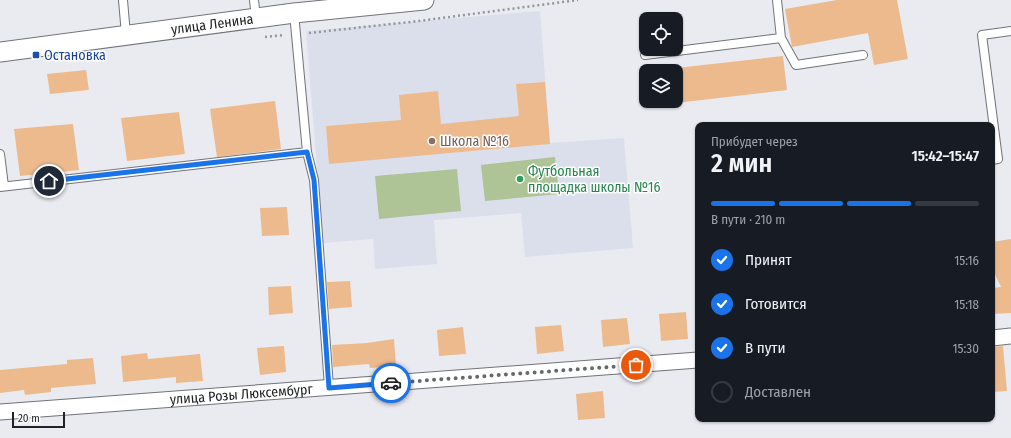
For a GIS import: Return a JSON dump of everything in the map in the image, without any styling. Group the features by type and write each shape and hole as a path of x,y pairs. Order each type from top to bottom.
{"street":[{"name":"улица Ленина","path":"0,52 126,35 255,9 294,14 424,0"},
{"path":"995,338 1011,336"},
{"name":"улица Розы Люксембург","path":"0,412 695,360"}],"lane":[{"path":"123,0 126,35"},
{"path":"777,0 781,38 796,66 863,55"},
{"path":"294,14 307,152 314,180 329,388"},
{"path":"993,122 982,35 1011,31"},
{"path":"683,50 781,38"},
{"path":"0,47 0,52"},
{"path":"995,136 998,159 995,160"},
{"path":"0,154 2,187 307,152"}],"shaded area":[{"name":"Школа №16","path":"540,11 550,143 624,138 633,248 525,257 521,213 434,220 437,264 375,269 373,239 323,243 306,31"}],"green space":[{"name":"Футбольная площадка школы №16","path":"555,157 559,194 485,201 481,165"},
{"path":"457,169 461,211 379,219 375,176"}],"building":[{"path":"837,0 897,0 908,59 874,65 868,33 792,47 785,9"},
{"path":"783,56 787,90 683,102 683,67"},
{"path":"86,70 89,90 50,94 47,74"},
{"path":"545,82 550,144 329,164 326,126 401,120 399,95 438,91 441,124 519,116 516,84"},
{"path":"275,101 281,149 217,157 210,109"},
{"path":"179,112 185,154 127,161 121,118"},
{"path":"73,124 79,170 20,176 14,129"},
{"path":"287,207 289,235 262,236 260,208"},
{"path":"1011,239 1011,313 995,314 995,288 1001,287 995,274 995,242"},
{"path":"350,281 352,307 329,309 327,282"},
{"path":"291,286 293,313 269,315 268,287"},
{"path":"686,312 688,339 661,341 659,314"},
{"path":"627,318 630,344 603,347 601,320"},
{"path":"561,325 564,351 537,354 535,327"},
{"path":"463,327 466,354 439,356 437,330"},
{"path":"394,339 396,366 370,368 369,364 333,367 332,345 367,343"},
{"path":"284,346 286,372 260,375 257,348"},
{"path":"1003,346 1007,391 995,392 995,347"},
{"path":"147,353 148,359 200,354 203,381 176,383 176,377 123,382 121,356"},
{"path":"93,358 96,384 51,388 51,392 25,395 24,390 0,393 0,370 67,364 67,360"},
{"path":"603,391 605,418 578,420 576,394"}],"way so far":[{"path":"391,383 421,382 636,365"}],"place":[{"name":"Остановка","path":"36,55"},
{"name":"Школа №16","path":"432,141"},
{"name":"Футбольная площадка школы №16","path":"520,179"}],"route":[{"path":"49,181 307,152 314,180 329,388 391,383"}]}
